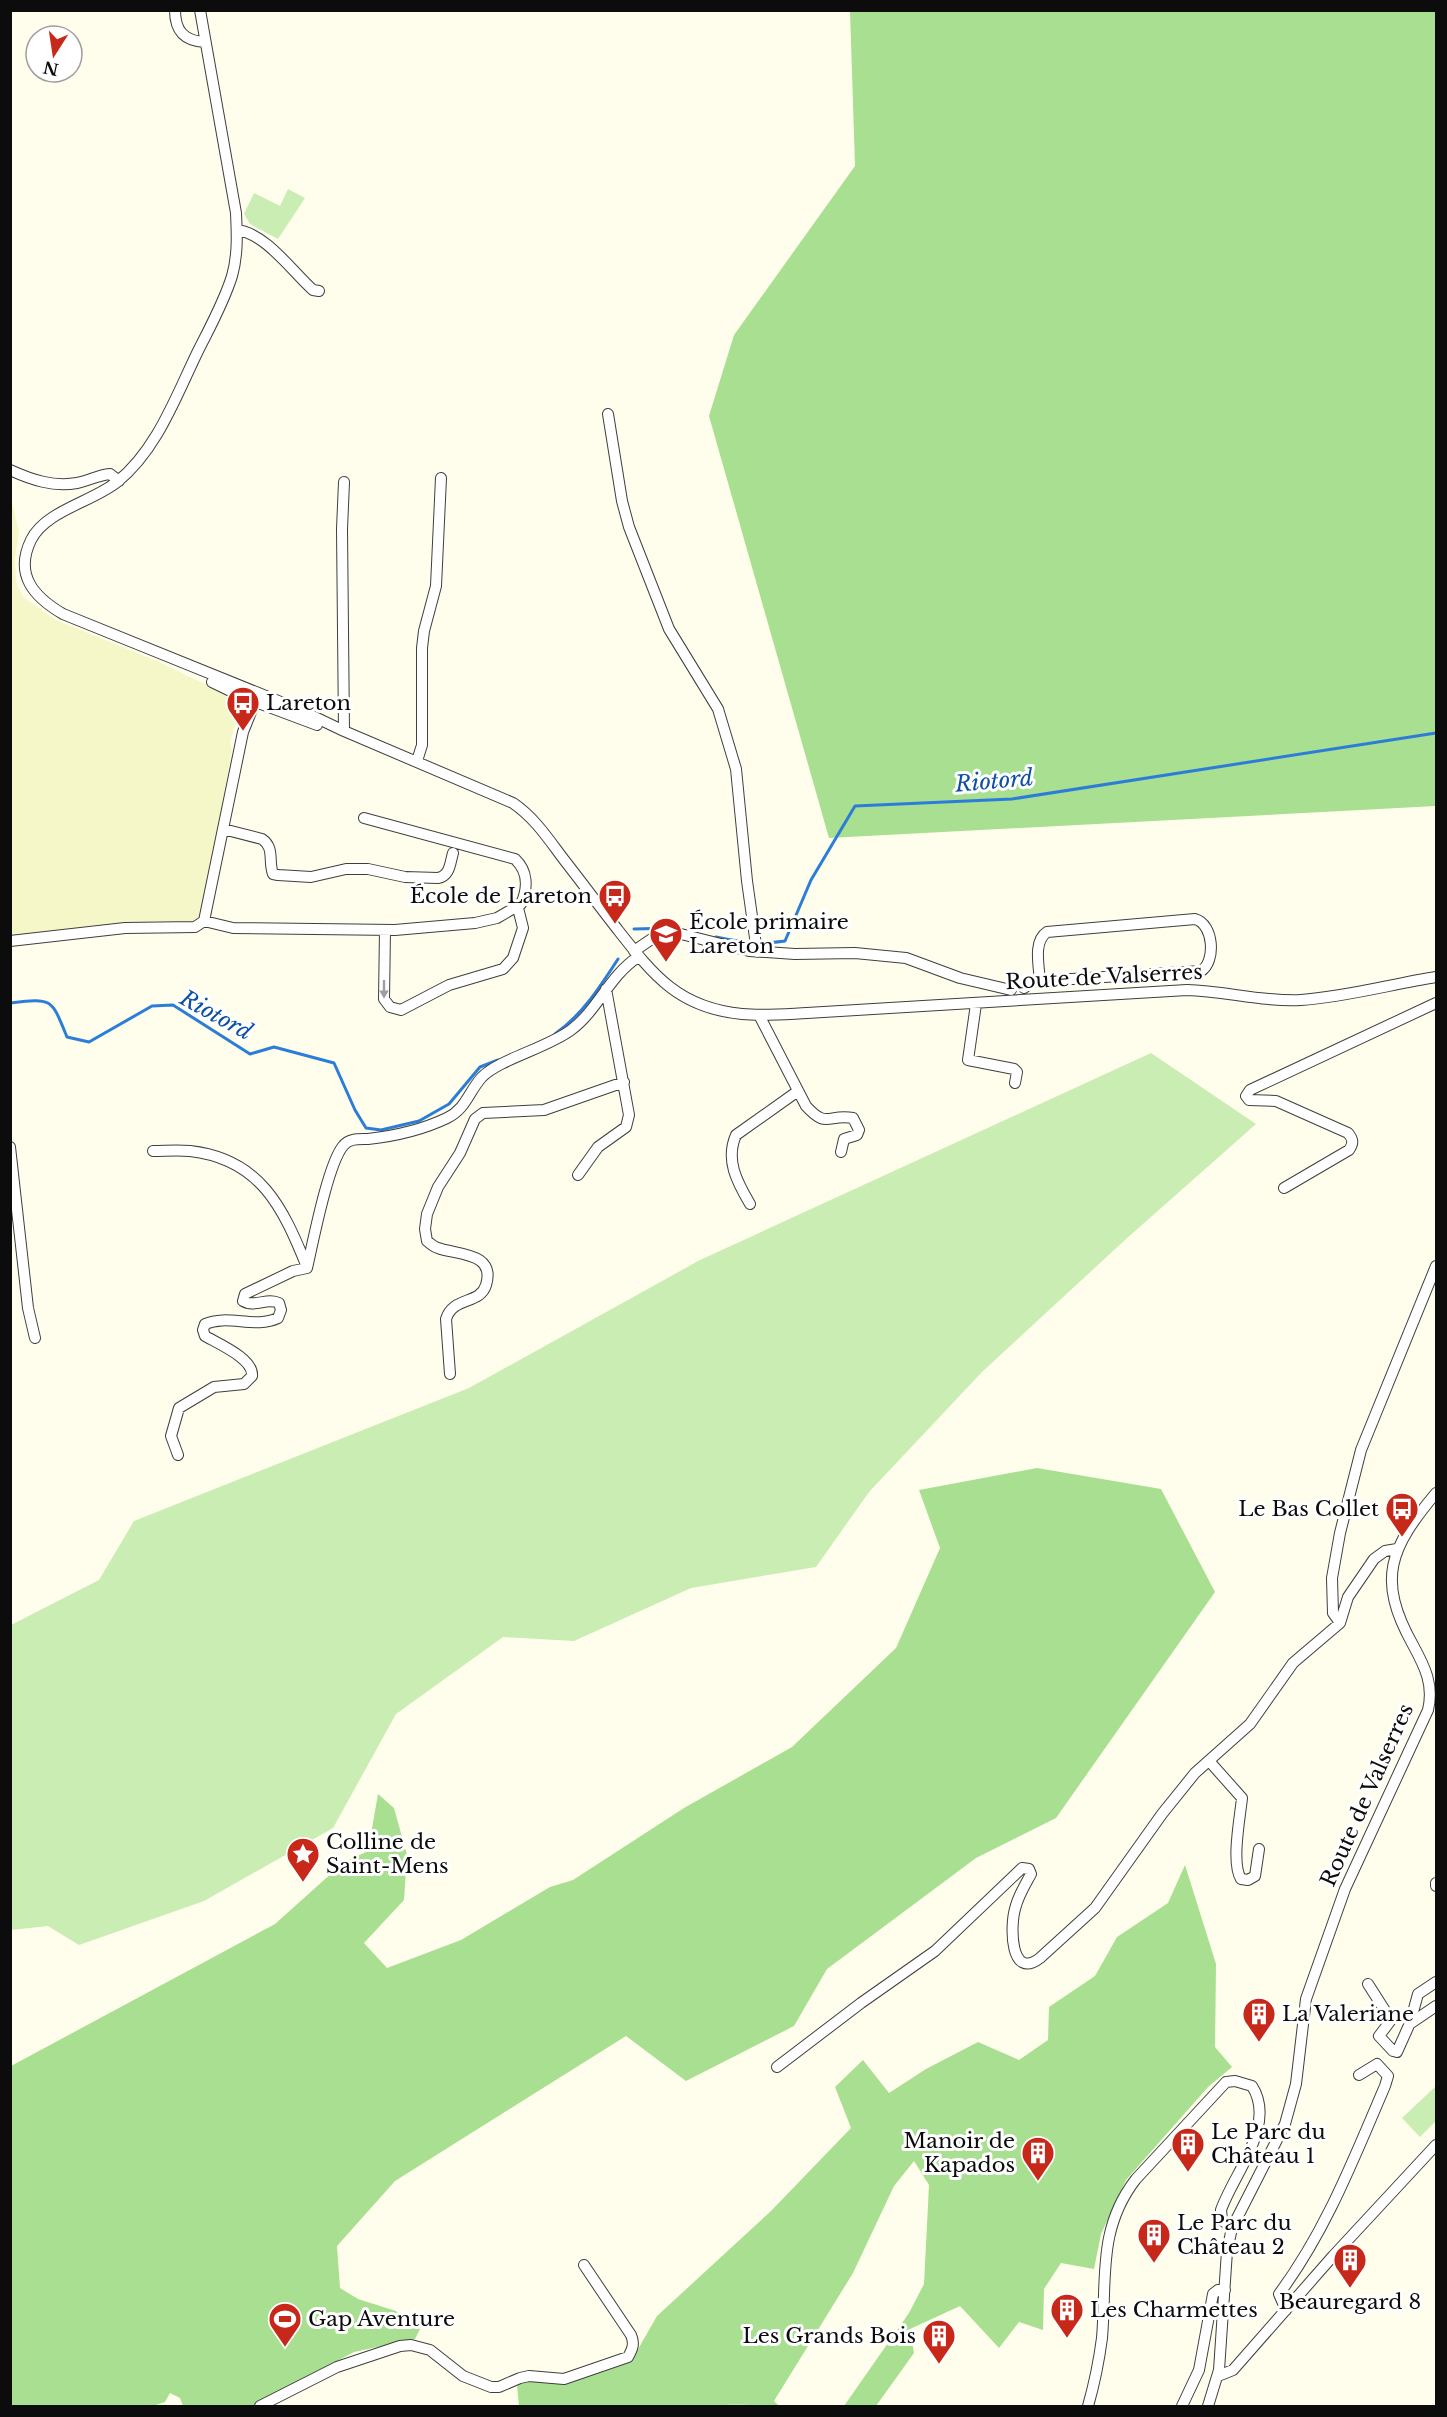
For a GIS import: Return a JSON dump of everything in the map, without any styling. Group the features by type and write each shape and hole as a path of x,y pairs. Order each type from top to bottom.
{"street":[{"path":"175,10 176,25 182,35 194,41 205,42"},
{"path":"201,10 202,28 237,230 236,260 232,276 214,319 158,431 137,462 106,490 53,517 36,531 27,554 27,577 30,587 48,605 63,614 146,648 303,720 344,731"},
{"path":"237,230 248,231 282,257 313,290 320,291"},
{"path":"608,414 622,501 629,527 669,629 718,709 734,760 747,881 757,947"},
{"path":"10,470 47,484 79,483 98,475 110,474 118,481"},
{"path":"417,761 422,745 423,631 436,586 441,478"},
{"path":"344,482 342,528 344,731"},
{"path":"253,696 283,708 298,709 344,731"},
{"path":"10,941 125,928 195,927 204,921 243,732 253,696"},
{"name":"Route de Valserres","path":"344,731 484,789 522,809 547,836 636,954 671,990 725,1011 759,1014 807,1013 1187,990 1278,1000 1301,1000 1437,977"},
{"path":"204,921 233,928 385,930 476,923 497,918 518,908 524,899 526,882 524,871 515,859 364,818"},
{"path":"223,829 262,839 267,843 271,851 271,870 273,874 278,875 311,877 346,869 368,869 405,877 438,878 448,871 453,853"},
{"path":"385,930 384,999 390,1007 401,1010 449,985 503,969 513,958 523,928 518,908"},
{"path":"1024,988 1040,981 1201,971 1208,964 1210,955 1206,928 1204,923 1195,919 1047,932 1039,944 1040,981"},
{"path":"307,1268 334,1161 343,1145 354,1140 380,1138 417,1130 462,1109 482,1077 495,1068 555,1041 573,1029 617,974 662,932 757,947 897,957 919,962 960,978 1011,990 1017,987 1024,988 1029,993 1030,1000"},
{"path":"578,1175 598,1147 626,1127 630,1115 606,989"},
{"path":"1009,1002 1011,990"},
{"path":"1284,1188 1349,1150 1352,1146 1352,1138 1348,1133 1286,1104 1247,1099 1247,1093 1253,1088 1437,1003"},
{"path":"976,1004 968,1060 1014,1069 1017,1072 1015,1083"},
{"path":"759,1014 806,1106 816,1118 827,1120 842,1117 853,1118 859,1130 857,1135 844,1139 840,1152"},
{"path":"450,1374 446,1319 454,1306 482,1293 488,1275 483,1264 476,1257 436,1248 427,1240 425,1229 427,1214 438,1187 460,1153 474,1119 483,1113 544,1110 624,1082"},
{"path":"750,1204 737,1182 730,1155 732,1143 736,1135 798,1091"},
{"path":"10,1147 28,1308 35,1338"},
{"path":"153,1151 189,1151 209,1155 228,1161 257,1179 284,1212 307,1268"},
{"path":"1340,1623 1333,1612 1332,1578 1340,1533 1361,1450 1437,1266"},
{"path":"178,1455 171,1436 179,1408 214,1387 244,1383 252,1376 253,1370 249,1362 205,1336 203,1330 205,1324 214,1320 263,1322 278,1318 281,1310 279,1303 274,1300 249,1305 243,1301 245,1294 293,1271 307,1268"},
{"name":"Route de Valserres","path":"1232,2228 1279,2140 1292,2103 1309,1986 1357,1860 1422,1726 1431,1699 1430,1680 1400,1622 1393,1600 1391,1578 1397,1549 1417,1516 1437,1493"},
{"path":"777,2067 861,2003 935,1951 1022,1868 1029,1869 1031,1874 1014,1912 1015,1955 1019,1961 1034,1963 1095,1908 1195,1773 1250,1724 1293,1663 1340,1623 1348,1597 1374,1559 1385,1551 1397,1549"},
{"path":"1210,1762 1242,1798 1237,1862 1241,1879 1248,1880 1255,1876 1259,1849"},
{"path":"1368,1984 1391,2020 1379,2036 1393,2051 1397,2052 1410,2023 1418,1994 1437,1982"},
{"path":"1410,2023 1437,2006"},
{"path":"1286,2310 1279,2295 1297,2270 1334,2205 1388,2076 1377,2064 1359,2075"},
{"path":"1088,2406 1102,2339 1106,2248 1115,2212 1126,2192 1213,2094 1226,2082 1235,2081 1252,2086 1258,2095 1260,2114 1249,2150 1221,2210 1222,2220 1232,2228 1227,2251 1218,2376 1209,2406"},
{"path":"1218,2376 1233,2370 1437,2145"},
{"path":"260,2406 337,2367 400,2346 411,2345 430,2350 463,2376 491,2387 499,2387 529,2376 564,2379 628,2357 632,2350 631,2335 584,2265"},
{"path":"1182,2406 1199,2370 1213,2294 1218,2290 1225,2290"}],"green space":[{"path":"850,11 1436,11 1436,806 829,838 709,416 734,335 855,166"},
{"path":"288,189 305,198 278,239 250,224 244,214 254,193 280,206"},
{"path":"10,494 19,532 15,559 16,583 24,598 56,620 157,661 231,697 240,705 230,743 232,751 203,906 200,915 191,923 11,937"},
{"path":"1151,1053 1256,1124 1126,1239 982,1372 869,1492 816,1567 691,1588 574,1641 503,1637 396,1714 333,1828 204,1901 79,1945 48,1926 11,1930 11,1625 99,1580 134,1521 469,1388 700,1260"},
{"path":"1037,1468 1161,1489 1215,1592 1056,1818 976,1858 827,1969 794,2026 686,2081 626,2036 395,2181 337,2246 340,2288 358,2299 396,2311 420,2329 415,2339 354,2352 252,2406 183,2406 180,2398 170,2393 165,2402 153,2406 11,2406 11,2066 275,1924 343,1863 368,1851 378,1794 394,1808 407,1855 404,1900 364,1943 387,1968 461,1940 550,1887 573,1880 684,1808 792,1747 896,1648 940,1548 919,1490"},
{"path":"1185,1865 1216,1964 1215,2047 1232,2067 1208,2087 1126,2180 1101,2234 1094,2269 1061,2263 1044,2289 1043,2330 1019,2322 999,2348 960,2306 910,2329 914,2353 876,2406 844,2406 909,2313 924,2284 929,2185 914,2161 894,2186 853,2273 774,2401 779,2406 519,2406 517,2385 524,2379 564,2382 633,2358 657,2316 771,2211 851,2128 835,2087 863,2060 889,2093 926,2069 978,2042 1019,2060 1048,2040 1049,2007 1095,1976 1117,1937 1168,1903"},
{"path":"1436,2086 1436,2121 1420,2137 1402,2118"}],"waterway":[{"name":"Riotord","path":"716,937 767,943 785,941 811,880 855,806 1012,799 1436,733"},
{"name":"Riotord","path":"634,929 674,928"},
{"name":"Riotord","path":"555,1034 582,1009 618,959"},
{"name":"Riotord","path":"10,1003 35,1001 49,1003 67,1037 89,1042 152,1006 173,1005 250,1054 274,1047 334,1063 355,1110 366,1128 381,1130 419,1121 449,1104 480,1067 498,1060"}],"place":[{"name":"Lareton","path":"243,732"},
{"name":"École de Lareton","path":"615,925"},
{"name":"École primaire Lareton","path":"666,963"},
{"name":"Le Bas Collet","path":"1402,1538"},
{"name":"Colline de Saint-Mens","path":"303,1883"},
{"name":"La Valeriane","path":"1259,2043"},
{"name":"Le Parc du Château 1","path":"1188,2173"},
{"name":"Manoir de Kapados","path":"1038,2182"},
{"name":"Le Parc du Château 2","path":"1154,2264"},
{"name":"Beauregard 8","path":"1350,2289"},
{"name":"Les Charmettes","path":"1067,2339"},
{"name":"Gap Aventure","path":"285,2348"},
{"name":"Les Grands Bois","path":"939,2365"}]}
